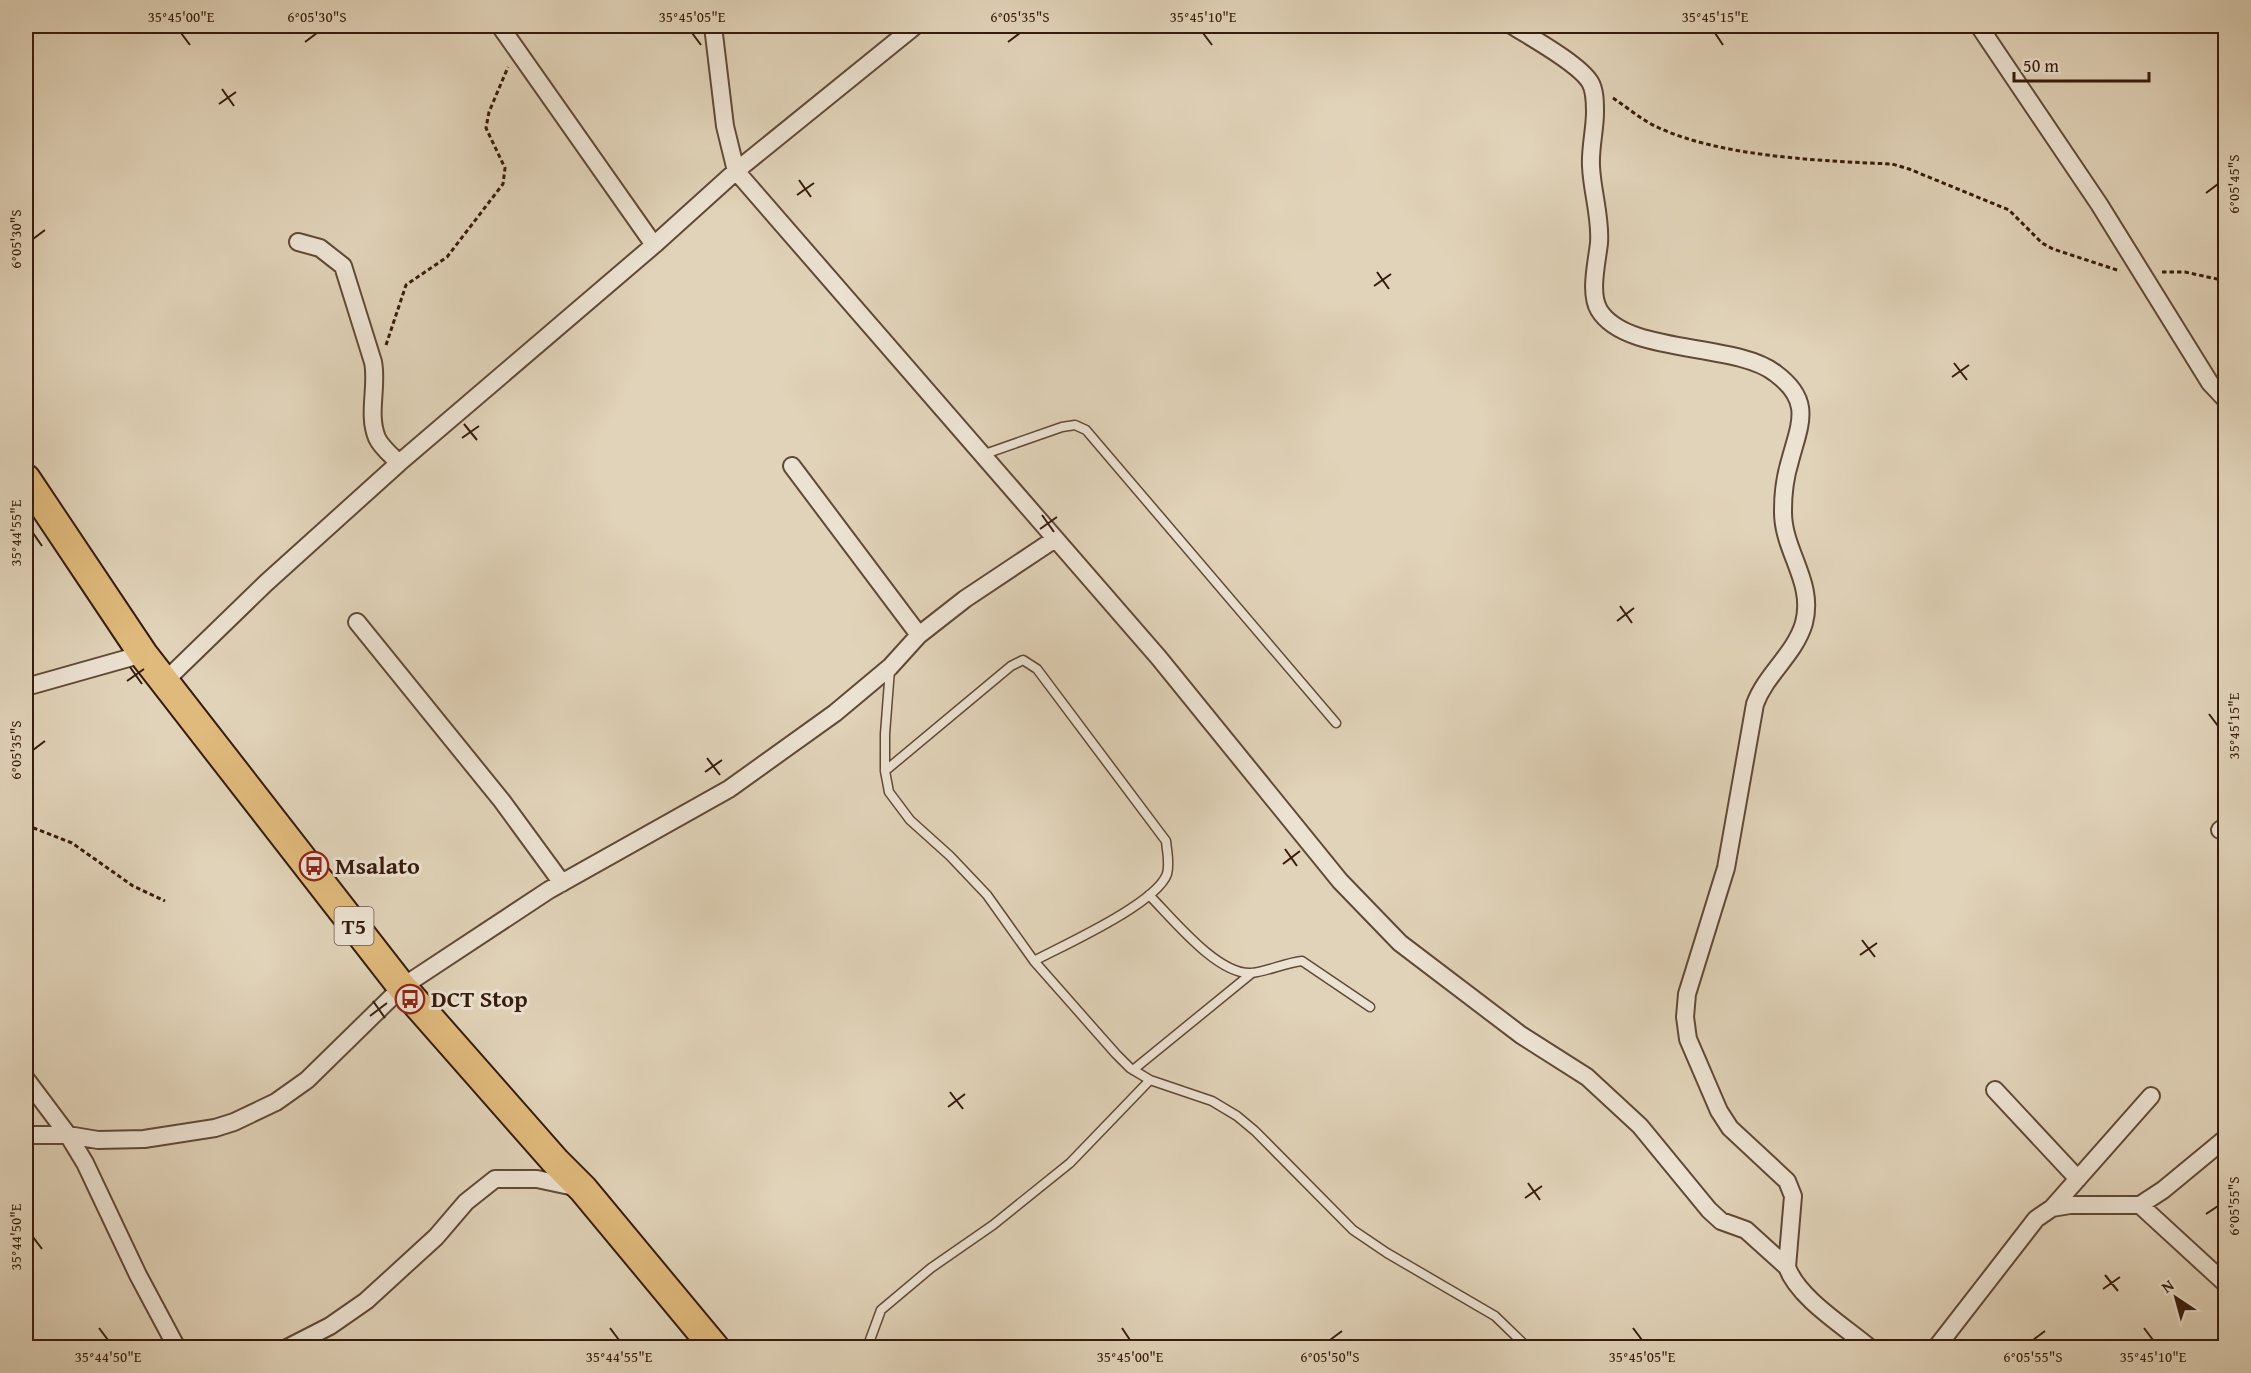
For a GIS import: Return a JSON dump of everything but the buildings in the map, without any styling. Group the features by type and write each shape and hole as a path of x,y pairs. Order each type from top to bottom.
{"highway":[{"name":"T5","path":"26,479 143,654 402,987 556,1162 583,1189 715,1347"}],"street":[{"path":"500,26 654,245"},
{"path":"713,26 725,126 736,171 1160,658 1340,881 1400,943 1521,1035 1587,1077 1640,1126 1709,1210 1722,1221 1746,1230 1787,1267 1796,1285 1805,1294 1870,1347"},
{"path":"165,681 266,583 399,463 654,245 736,171 915,26"},
{"path":"1513,26 1576,68 1591,84 1595,114 1591,156 1599,227 1595,278 1599,309 1608,320 1632,334 1749,361 1775,372 1789,386 1802,406 1803,421 1785,483 1783,527 1804,580 1806,610 1799,636 1761,688 1755,704 1726,868 1687,994 1685,1017 1688,1039 1719,1111 1730,1128 1788,1182 1793,1196 1787,1267"},
{"path":"1979,26 2144,273 2210,383 2226,400"},
{"path":"297,242 320,248 343,266 376,375 373,415 377,438 399,463"},
{"path":"792,466 920,635"},
{"path":"26,1135 68,1135 98,1140 144,1139 234,1122 276,1102 307,1080 402,987 562,882 729,789 835,713 891,667 920,635 965,599 1055,538"},
{"path":"357,622 502,801 562,882"},
{"path":"26,687 143,654"},
{"path":"26,1079 68,1135 177,1347"},
{"path":"1995,1090 2078,1179"},
{"path":"1936,1347 2022,1235 2036,1219 2052,1208 2151,1096"},
{"path":"2052,1208 2070,1204 2140,1205 2163,1190 2226,1138"},
{"path":"286,1347 330,1326 366,1300 436,1237 472,1196 495,1179 537,1179 583,1189"},
{"path":"2140,1205 2226,1284"}],"lane":[{"path":"982,455 1062,427 1076,425 1086,430 1336,723"},
{"path":"885,771 990,681 1023,660 1037,669 1166,842 1169,864 1166,877 1149,895 1123,914 1034,961"},
{"path":"891,667 885,734 885,771 889,792 898,806 987,895 1034,961 1116,1054 1133,1070 1150,1080 1212,1101 1237,1116 1256,1131 1353,1230 1387,1253 1495,1316 1528,1347"},
{"path":"1149,895 1220,963 1237,972 1252,973 1302,961 1370,1007"},
{"path":"1133,1070 1252,973"},
{"path":"867,1347 882,1310 931,1268 993,1225 1071,1163 1150,1080"}],"path":[{"path":"376,375 406,285 447,257 503,184 505,168 486,128 489,112 506,72 514,45"},
{"path":"1591,84 1658,128 1688,139 1760,153 1892,164 1909,169 2009,210 2042,243 2107,269 2144,273 2185,272 2226,281"},
{"path":"26,825 72,843 133,886 165,901"}],"place":[{"name":"Msalato","path":"314,866"},
{"name":"DCT Stop","path":"410,999"}]}
